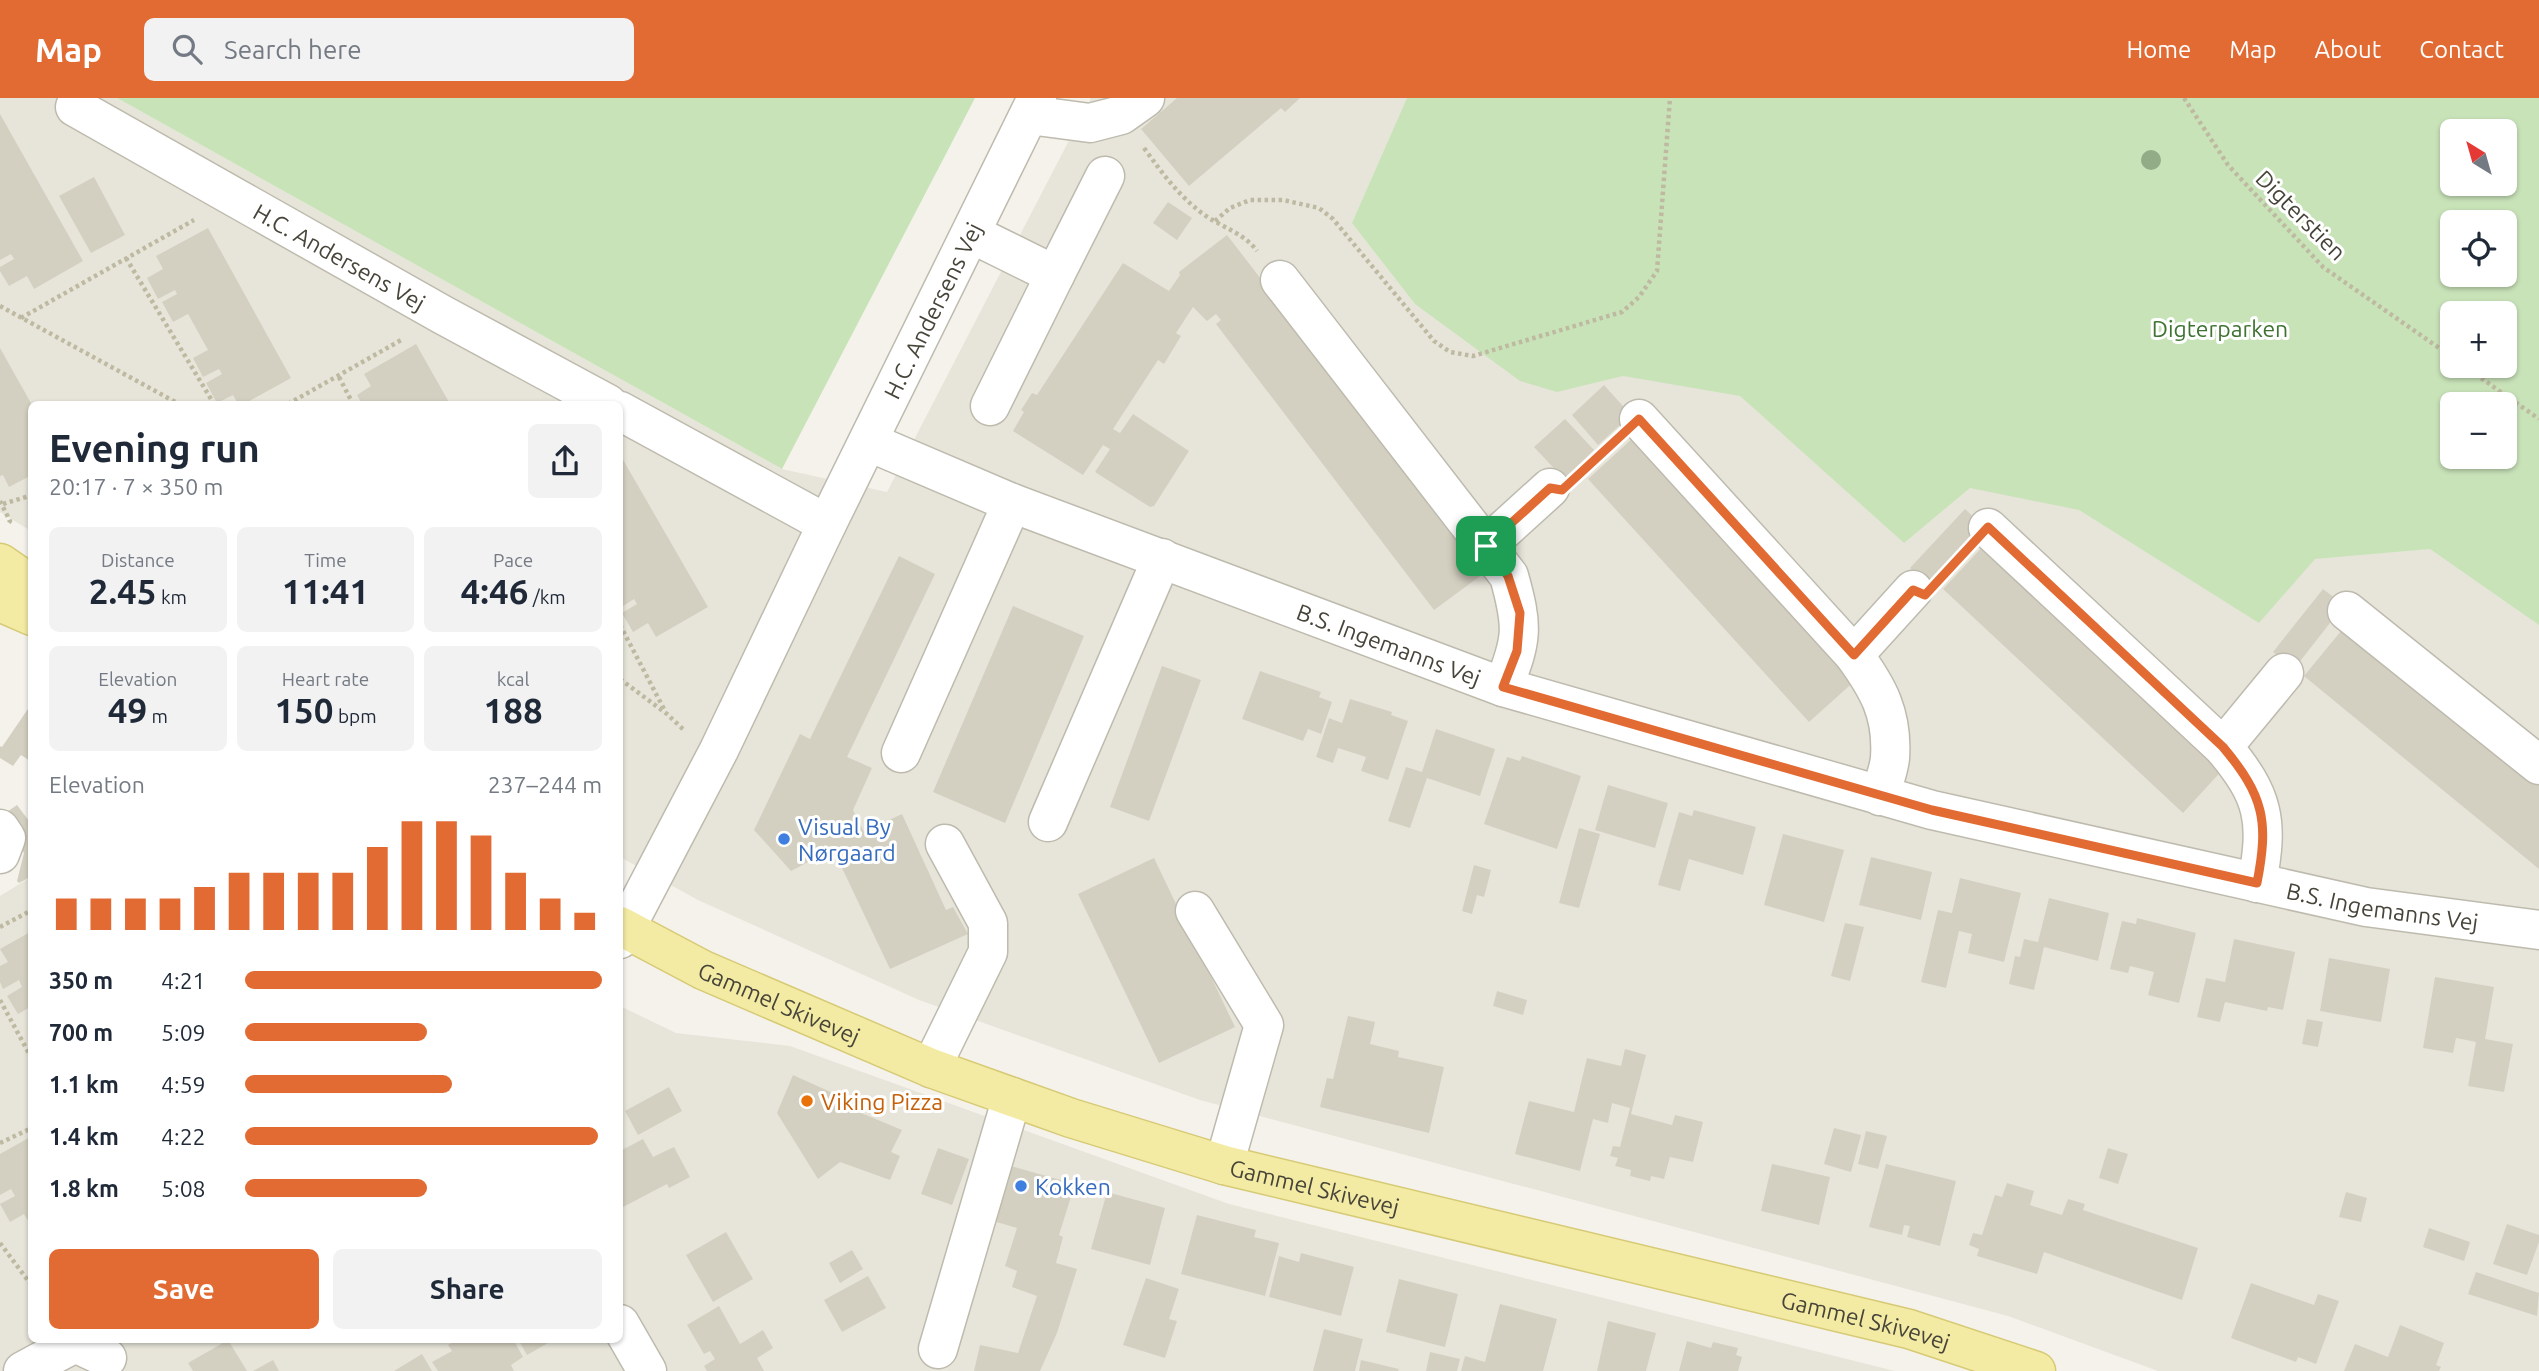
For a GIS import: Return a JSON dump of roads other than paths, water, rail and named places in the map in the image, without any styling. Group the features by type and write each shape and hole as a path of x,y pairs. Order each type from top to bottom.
{"main road":[{"path":"2,546 28,580"},
{"path":"0,602 28,614"},
{"name":"Gammel Skivevej","path":"623,932 703,970 931,1068 1070,1118 1224,1165 1909,1329 2036,1371"}],"street":[{"path":"1033,106 1090,123 1133,106"},
{"name":"H.C. Andersens Vej","path":"623,927 719,750 1033,106"},
{"name":"H.C. Andersens Vej","path":"75,107 443,315 602,401"},
{"path":"990,406 1105,176"},
{"path":"972,234 1055,275"},
{"path":"1280,280 1508,576 1520,613 1517,651 1503,687"},
{"path":"623,413 827,524"},
{"path":"1639,419 1854,655 1876,685 1889,721 1890,759 1880,796"},
{"name":"B.S. Ingemanns Vej","path":"869,442 1012,503 1503,687 1932,810 2365,907 2539,930"},
{"path":"1486,546 1550,488"},
{"path":"901,753 1012,503"},
{"path":"1988,527 2223,747 2247,775 2261,809 2264,846 2257,883"},
{"path":"1048,822 1161,558"},
{"path":"1854,655 1913,590"},
{"path":"2347,611 2539,765"},
{"path":"2223,747 2284,673"},
{"path":"0,830 6,838 0,854"},
{"path":"931,1068 988,952 988,923 945,844"},
{"path":"1195,911 1264,1025 1224,1165"},
{"path":"938,1349 1012,1097"},
{"path":"623,1329 647,1371"},
{"path":"23,1371 75,1343 111,1356"}],"place":[{"name":"Visual By Nørgaard","path":"784,839"},
{"name":"Viking Pizza","path":"807,1101"},
{"name":"Kokken","path":"1021,1186"}],"park label":[{"name":"Digterparken","path":"2220,328"}]}
